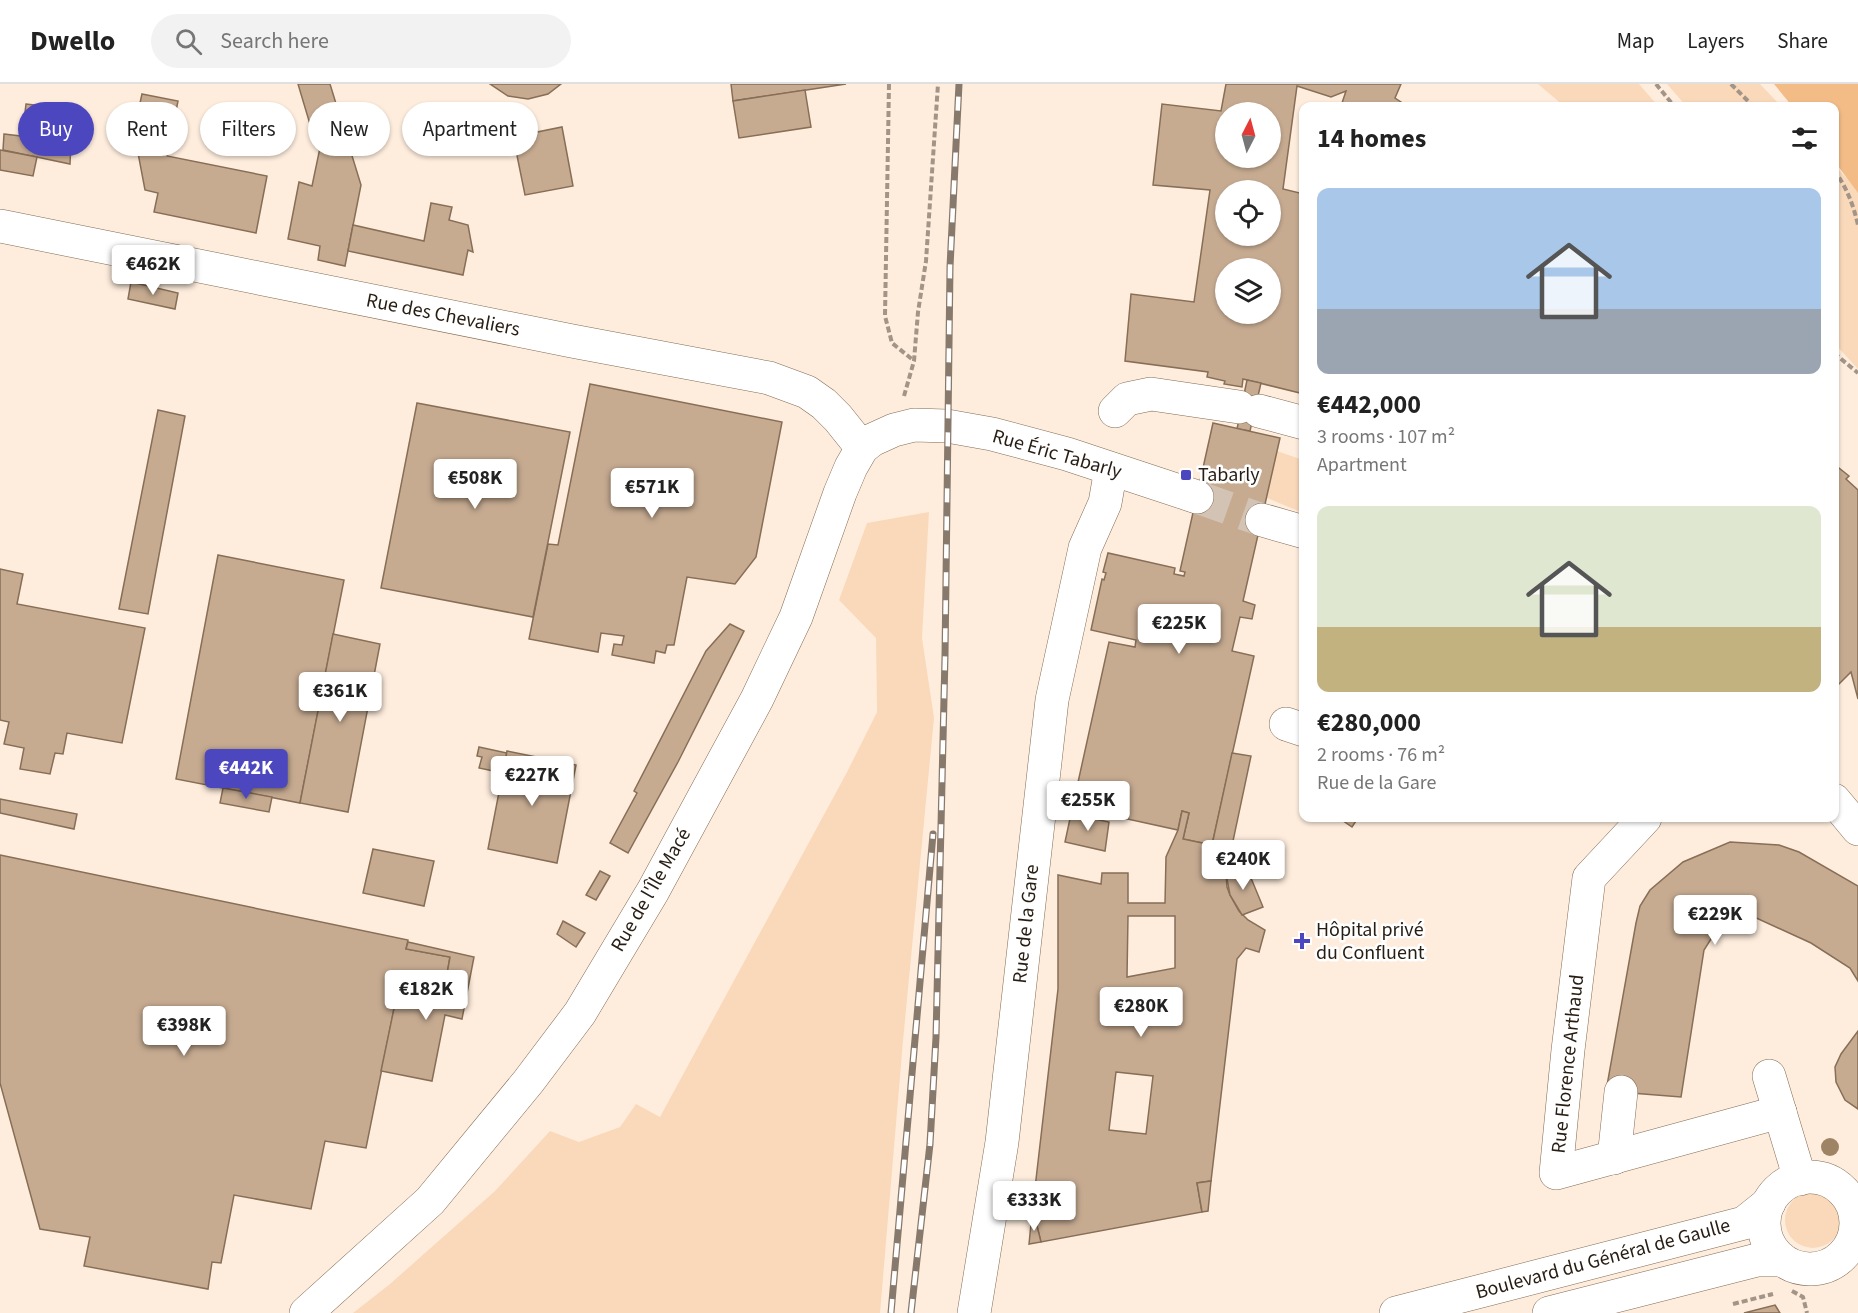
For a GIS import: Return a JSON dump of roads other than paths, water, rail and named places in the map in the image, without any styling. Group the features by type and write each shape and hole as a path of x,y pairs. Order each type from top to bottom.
{"street":[{"name":"Rue des Chevaliers","path":"0,226 572,341 770,378 807,392 824,404 862,448"},
{"path":"1115,411 1127,399 1151,394 1249,409 1299,422"},
{"name":"Rue Éric Tabarly","path":"862,448 872,440 894,430 914,425 947,426 992,434 1067,454 1197,497"},
{"name":"Rue de l'Île Macé","path":"306,1313 319,1304 429,1201 528,1082 580,1013 652,891 757,699 796,616 840,493 862,448"},
{"name":"Rue de la Gare","path":"974,1313 1002,1142 1052,700 1085,548 1105,503 1111,469"},
{"path":"1262,520 1299,530"},
{"path":"1839,806 1858,830"},
{"path":"1839,820 1858,830"},
{"name":"Rue Florence Arthaud","path":"1641,822 1589,878 1556,1173 1780,1112"},
{"path":"1769,1076 1780,1112 1813,1179 1847,1195 1854,1207 1856,1220 1854,1243 1841,1258 1827,1266 1812,1270 1796,1268 1785,1275 1765,1234 1764,1218 1769,1203 1777,1192 1787,1184 1813,1179 1858,1183"},
{"path":"1614,1158 1621,1092"},
{"name":"Boulevard du Général de Gaulle","path":"1396,1313 1744,1223 1769,1203"},
{"name":"Boulevard du Général de Gaulle","path":"1549,1313 1757,1260 1785,1275"}],"tunnel":[{"path":"1197,497 1262,520"}],"railway":[{"path":"911,1313 930,1144 936,1037 945,656 950,267 959,84"},
{"path":"891,1313 933,834"}],"place":[{"name":"Tabarly","path":"1186,475"},
{"name":"Hôpital privé du Confluent","path":"1302,941"}]}
